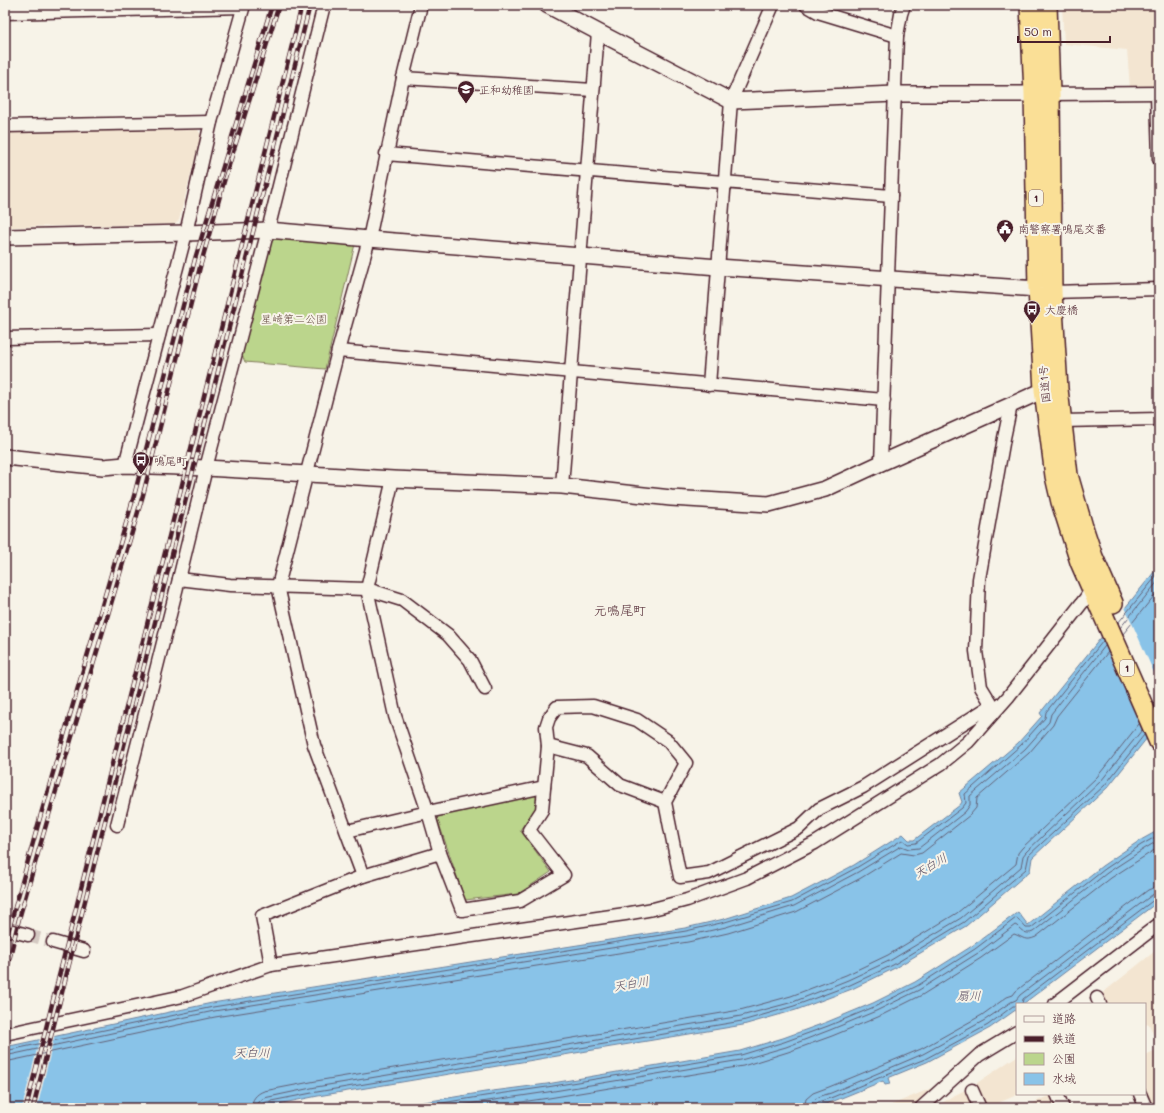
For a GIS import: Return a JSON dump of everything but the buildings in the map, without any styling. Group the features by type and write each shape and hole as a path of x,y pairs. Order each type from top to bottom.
{"highway":[{"name":"国道1号","path":"1030,5 1042,94"},
{"name":"国道1号","path":"1047,5 1042,94 1045,291 1055,476 1061,502 1080,562 1097,589 1159,709"},
{"name":"国道1号","path":"1051,389 1062,421 1068,475 1085,535 1093,557 1097,589 1159,742"}],"street":[{"path":"116,825 324,5"},
{"path":"363,876 314,745 278,586 368,239 403,78 421,5"},
{"path":"547,5 731,101 895,94 1158,94 1159,159"},
{"path":"709,384 731,101 772,5"},
{"path":"806,5 818,12 897,36"},
{"path":"881,462 897,36 904,5"},
{"path":"5,13 136,7 243,6 211,122 186,233 125,465"},
{"path":"562,486 598,32"},
{"path":"403,78 593,90"},
{"path":"5,126 211,122"},
{"path":"386,154 891,196"},
{"path":"5,236 268,230 718,267 1045,291 1159,289"},
{"path":"5,338 159,335"},
{"path":"338,351 884,400"},
{"path":"5,457 103,467 125,465 206,468 393,479 562,486 671,498 769,504 825,489 881,462 1011,404 1051,389"},
{"path":"995,706 981,687 976,651 979,579 1011,404"},
{"path":"1062,421 1159,419"},
{"path":"393,479 367,589 395,716 428,812 440,853 462,910 520,901 564,875 529,830 542,810 548,746 546,726 549,718 557,707 593,706 637,720 668,742 686,763 665,802 680,877 709,873 799,828 819,809 863,787 1008,697 1085,600 1097,589"},
{"path":"179,579 230,585 367,589 402,600 448,635 470,660 485,689"},
{"path":"5,1034 184,996 271,965 624,914 687,900 747,878 815,843 941,764 968,742 995,706"},
{"path":"548,746 587,756 620,785 665,802"},
{"path":"347,832 428,812 544,787"},
{"path":"271,965 262,916 363,876 440,853"},
{"path":"1056,1003 1159,924"},
{"path":"5,929 28,935"},
{"path":"53,942 84,951"},
{"path":"921,1108 979,1055 1016,1033"},
{"path":"972,1090 980,1108"},
{"path":"1057,1095 1063,1108"},
{"path":"1140,1095 1146,1108"}],"shaded area":[{"path":"1062,5 1159,5 1159,87 1130,88 1127,50 1064,44"},
{"path":"198,130 201,135 179,220 175,224 9,227 5,158 5,135 7,132"},
{"path":"1154,952 1159,963 1159,1031 1153,1034 1149,1024 1146,1025 1146,1003 1104,1003 1100,995"},
{"path":"1159,1049 1159,1108 1150,1108 1145,1095 1146,1055"},
{"path":"1016,1057 1017,1095 984,1108 974,1085"},
{"path":"939,1085 915,1108 884,1108"},
{"path":"967,1089 976,1108 935,1108 951,1097"},
{"path":"1052,1095 1058,1108 1023,1108"}],"green space":[{"name":"星崎第二公園","path":"275,239 355,244 325,369 245,362 241,353 270,243"},
{"path":"533,792 540,802 520,830 551,872 518,894 465,900 436,815"}],"water":[{"name":"天白川","path":"1159,566 1159,723 1108,787 1032,858 1030,871 966,926 895,968 852,989 796,1010 743,1025 318,1096 258,1108 5,1108 5,1047 212,1003 685,928 724,919 791,898 854,865 903,834 909,840 914,840 960,805 962,802 959,793 1018,743 1042,716 1040,713"},
{"name":"扇川","path":"1159,830 1159,901 1024,1003 1016,1003 1016,1010 990,1028 927,1062 888,1078 890,1084 885,1085 883,1081 814,1108 388,1108 485,1092 547,1084 740,1051 783,1038 873,1003 915,982 972,946 1018,912 1028,925 1102,866 1139,841"}],"pier":[{"path":"1124,605 1159,684 1159,726 1147,741 1100,635"},
{"path":"55,1034 37,1108 22,1108 40,1038"}],"tunnel":[{"path":"28,935 53,942"}],"railway":[{"path":"5,943 134,496 195,259 272,5"},
{"path":"5,977 19,919 143,495 200,267 225,178 279,5"},
{"path":"26,1108 302,5"},
{"path":"33,1108 310,5"}],"place":[{"name":"正和幼稚園","path":"466,104"},
{"name":"南警察署鳴尾交番","path":"1005,243"},
{"name":"大慶橋","path":"1032,324"},
{"name":"鳴尾町","path":"141,475"}],"district":[{"name":"元鳴尾町","path":"620,609"}]}
